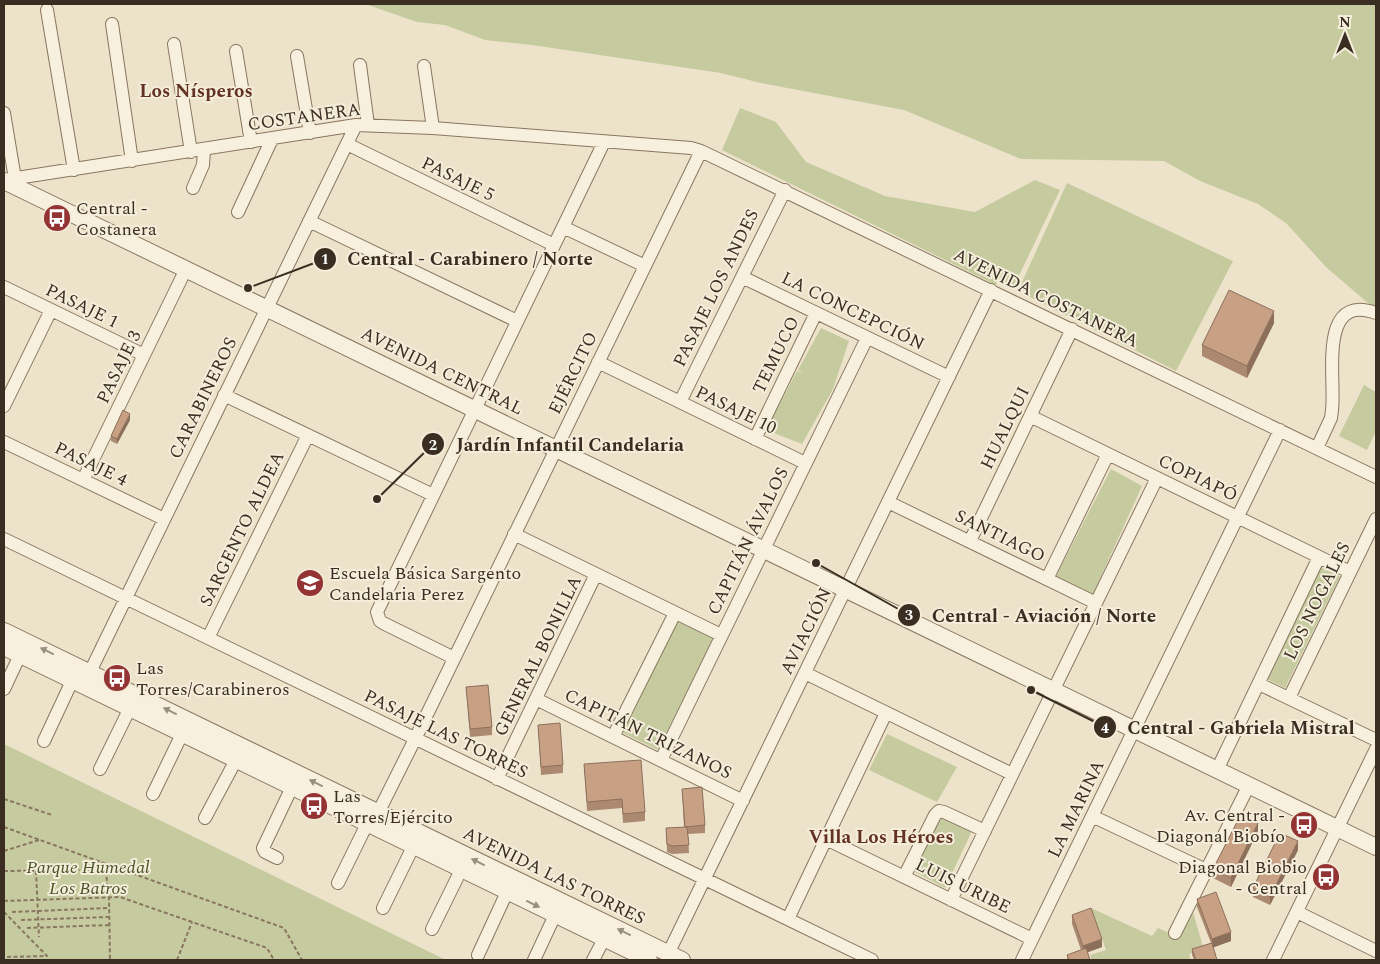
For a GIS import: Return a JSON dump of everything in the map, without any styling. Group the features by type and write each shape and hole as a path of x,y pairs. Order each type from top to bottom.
{"street":[{"path":"47,10 74,170"},
{"path":"112,24 132,161"},
{"path":"174,44 198,151 204,165 193,188"},
{"path":"236,52 251,142"},
{"path":"297,56 310,133"},
{"path":"360,65 362,125"},
{"path":"424,66 433,128"},
{"path":"4,113 7,180"},
{"name":"COSTANERA","path":"7,180 362,125 433,128 701,151"},
{"name":"CARABINEROS","path":"44,741 81,679 125,598 347,144 362,125"},
{"path":"238,212 272,139"},
{"path":"454,658 383,623 378,617 379,608 604,142"},
{"name":"PASAJE 5","path":"347,144 554,245"},
{"name":"AVENIDA COSTANERA","path":"701,151 1376,477"},
{"name":"EJÉRCITO","path":"338,883 415,739 701,151"},
{"name":"AVENIDA CENTRAL","path":"7,180 186,269 1376,847"},
{"name":"PASAJE LOS ANDES","path":"680,402 785,190"},
{"path":"309,221 517,321"},
{"path":"562,227 644,266"},
{"name":"PASAJE 3","path":"83,480 186,269"},
{"name":"LA CONCEPCIÓN","path":"742,277 948,377"},
{"name":"PASAJE 1","path":"4,287 144,355"},
{"name":"AVIACIÓN","path":"672,958 705,880 991,290"},
{"path":"1316,448 1328,425 1332,410 1333,339 1337,324 1341,318 1351,311 1361,309 1376,313"},
{"path":"4,406 51,310"},
{"name":"TEMUCO","path":"755,439 816,313"},
{"name":"HUALQUI","path":"970,541 1072,329"},
{"name":"CAPITÁN ÁVALOS","path":"661,760 805,463 868,338"},
{"name":"PASAJE 10","path":"598,362 805,463"},
{"path":"224,394 433,495"},
{"name":"COPIAPÓ","path":"1030,416 1350,572"},
{"name":"LA MARINA","path":"1022,960 1280,430"},
{"name":"SARGENTO ALDEA","path":"208,638 308,435"},
{"name":"PASAJE 4","path":"4,442 164,518"},
{"path":"1047,579 1108,454"},
{"path":"951,900 1156,478"},
{"name":"SANTIAGO","path":"888,502 1096,603"},
{"name":"LOS NOGALES","path":"1289,698 1376,520"},
{"path":"514,534 721,635"},
{"name":"PASAJE LAS TORRES","path":"4,539 872,960"},
{"path":"1217,770 1319,557"},
{"name":"GENERAL BONILLA","path":"497,779 596,574"},
{"path":"613,737 675,613"},
{"name":"AVENIDA LAS TORRES","path":"4,631 130,708 292,787 372,818 413,846 649,960"},
{"name":"AVENIDA LAS TORRES","path":"4,647 81,679 672,958"},
{"path":"4,689 20,655"},
{"path":"805,673 1012,774"},
{"path":"1258,684 1376,740"},
{"name":"CAPITÁN TRIZANOS","path":"536,699 743,801"},
{"path":"100,769 130,708"},
{"path":"788,919 886,713"},
{"path":"153,794 182,734"},
{"path":"1273,960 1376,749"},
{"path":"206,818 236,760"},
{"path":"1176,933 1249,785"},
{"path":"277,858 265,852 262,848 292,787"},
{"path":"904,877 936,813 944,812 985,830"},
{"path":"1092,816 1206,870"},
{"name":"LUIS URIBE","path":"826,839 1032,939"},
{"path":"383,908 413,846"},
{"path":"432,929 461,870"},
{"path":"478,955 507,892"},
{"path":"1297,912 1376,951"},
{"path":"534,960 555,915"},
{"path":"593,960 604,938"}],"path":[{"path":"4,799 52,815"},
{"path":"4,827 284,928 302,960"},
{"path":"4,851 40,840"},
{"path":"105,864 109,898 110,960"},
{"path":"4,871 106,870"},
{"path":"36,871 39,937"},
{"path":"4,901 120,897 267,948 274,960"},
{"path":"12,912 109,908"},
{"path":"4,912 47,956 4,957"},
{"path":"20,920 109,917"},
{"path":"177,960 192,922"},
{"path":"27,928 109,925"}],"green space":[{"path":"365,4 1376,4 1376,310 1326,267 1286,223 1258,204 1200,181 1164,161 1021,159 904,110 761,83 721,73 532,45 485,40 445,25 417,22"},
{"path":"740,108 776,122 806,162 885,196 975,212 1035,180 1060,190 1014,286 998,279 996,285 722,150"},
{"path":"1067,183 1233,261 1176,371 1018,291"},
{"path":"821,328 849,341 833,389 802,444 766,430 797,371 804,374 798,370"},
{"path":"1364,385 1376,392 1376,431 1367,450 1339,436"},
{"path":"1111,469 1142,486 1093,594 1056,576"},
{"path":"1319,566 1340,576 1285,688 1267,679"},
{"path":"678,621 714,638 658,750 623,733"},
{"path":"887,734 957,767 937,802 869,770"},
{"name":"Parque Humedal Los Batros","path":"4,744 446,960 4,960"},
{"path":"941,816 972,831 945,888 915,872"},
{"path":"1091,908 1152,936 1158,928 1179,937 1193,912 1204,950 1189,954 1191,960 1092,960 1090,955 1106,950"}],"building":[{"path":"1229,290 1274,311 1247,366 1202,345"},
{"path":"123,410 130,414 117,439 111,436"},
{"path":"488,685 492,727 470,729 466,687"},
{"path":"560,723 563,765 541,767 538,725"},
{"path":"641,760 645,812 623,814 622,799 587,802 584,764"},
{"path":"702,787 705,825 685,827 682,789"},
{"path":"1241,814 1258,823 1231,878 1213,869"},
{"path":"687,827 689,845 672,846 667,844 666,828"},
{"path":"1280,833 1298,841 1270,897 1253,888"},
{"path":"1216,892 1231,932 1212,939 1197,899"},
{"path":"1091,908 1102,939 1083,946 1072,915"},
{"path":"1212,943 1217,960 1196,960 1192,949"},
{"path":"1086,948 1090,960 1069,960 1067,955"}],"place":[{"name":"Central - Costanera","path":"57,218"},
{"name":"Central - Carabinero / Norte","path":"248,288"},
{"name":"Jardín Infantil Candelaria","path":"377,499"},
{"name":"Central - Aviación / Norte","path":"816,563"},
{"name":"Escuela Básica Sargento Candelaria Perez","path":"310,583"},
{"name":"Las Torres/Carabineros","path":"117,678"},
{"name":"Central - Gabriela Mistral","path":"1031,690"},
{"name":"Las Torres/Ejército","path":"314,806"},
{"name":"Av. Central - Diagonal Biobío","path":"1304,825"},
{"name":"Diagonal Biobio - Central","path":"1326,877"}],"district":[{"name":"Los Nísperos","path":"196,91"},
{"name":"Villa Los Héroes","path":"881,837"}]}
